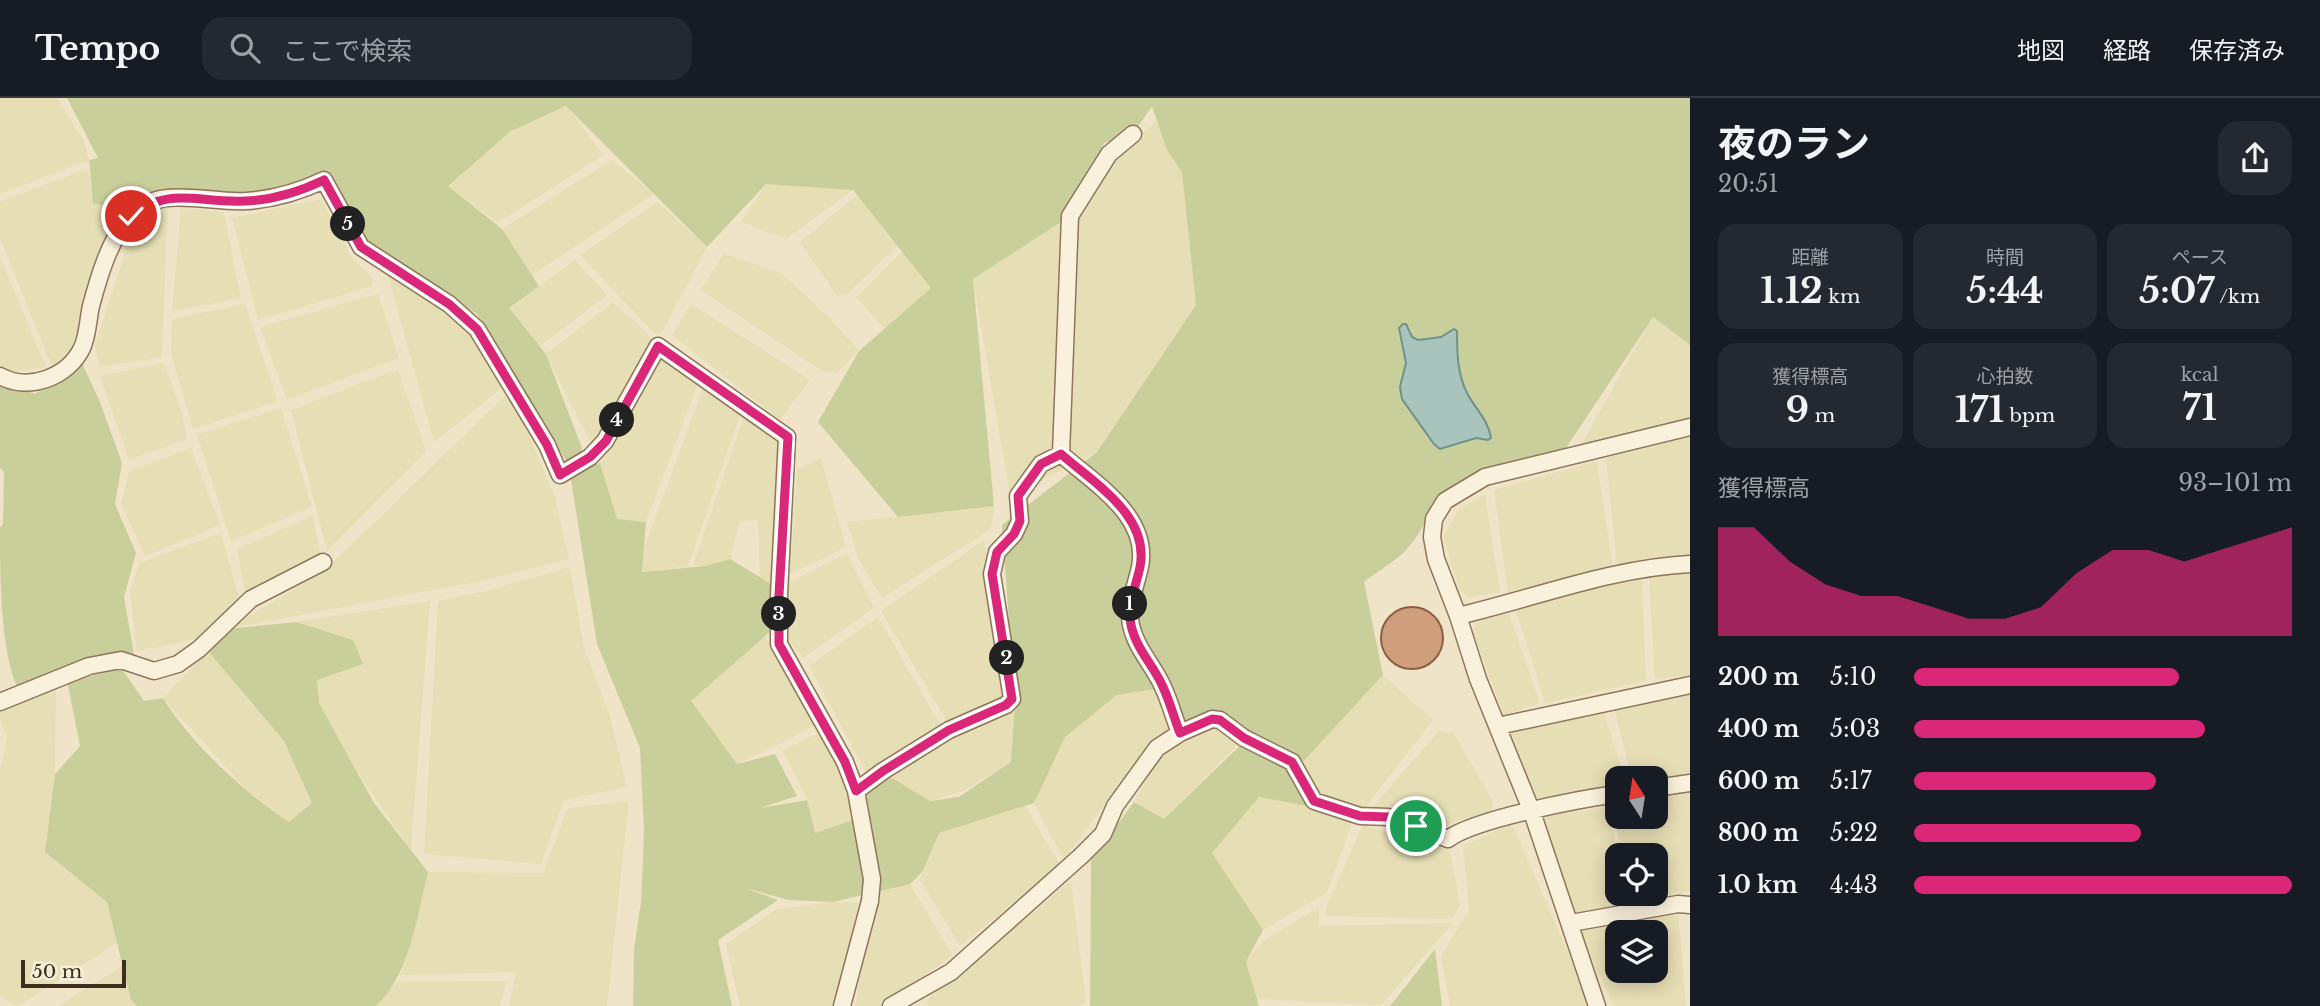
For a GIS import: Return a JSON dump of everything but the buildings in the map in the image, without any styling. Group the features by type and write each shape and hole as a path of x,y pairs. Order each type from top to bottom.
{"street":[{"path":"1061,454 1070,216 1109,154 1133,134"},
{"path":"0,376 25,383 42,381 69,365 82,347 107,256 131,216 145,204 157,199 178,197 225,202 259,200 303,190 324,180 361,247 449,304 477,329 547,445 560,475 590,457 606,441 658,346 788,437 779,595 779,644 845,762 856,791 872,879 870,901 842,1006"},
{"path":"1597,1006 1532,812 1478,680 1436,559 1432,537 1434,519 1445,501 1485,477 1690,427"},
{"path":"1061,454 1121,507 1134,522 1141,540 1140,564 1130,605 1132,629 1134,638 1163,687 1180,733"},
{"path":"856,791 949,730 1006,705 1012,699 992,574 997,552 1014,534 1020,521 1018,496 1041,464 1061,454"},
{"path":"0,702 89,666 121,660 154,671 178,664 199,649 251,599 323,562"},
{"path":"1458,616 1504,605 1555,588 1663,565 1690,564"},
{"path":"1498,726 1690,685"},
{"path":"891,1006 951,972 1081,856 1103,834 1115,806 1157,747 1212,719 1220,720 1244,738 1292,762 1314,801 1360,816 1388,817 1448,839 1458,831 1605,797"},
{"path":"1668,786 1690,783"},
{"path":"1571,923 1678,904 1690,905"}],"shaded area":[{"path":"0,98 57,98 84,141 89,160 0,194"},
{"path":"567,106 603,155 498,223 448,186 511,131"},
{"path":"1157,121 1167,150 1182,172 1196,305 1097,452 1010,496 973,279"},
{"path":"612,160 654,194 532,275 502,229"},
{"path":"88,168 94,203 120,210 78,339 55,369 0,238 0,202"},
{"path":"838,175 853,190 786,239 741,222 766,184"},
{"path":"857,195 898,246 847,294 837,296 800,242"},
{"path":"321,199 351,256 371,277 373,286 258,320 232,218"},
{"path":"168,201 162,357 99,367 95,345 132,232"},
{"path":"658,202 707,247 662,333 655,334 580,255"},
{"path":"181,208 224,212 241,298 172,311"},
{"path":"903,251 950,313 891,336 856,297"},
{"path":"724,253 782,274 829,317 859,351 836,373 822,371 701,290"},
{"path":"0,257 46,367 9,372 0,367"},
{"path":"575,260 607,295 540,346 509,308"},
{"path":"387,272 471,330 507,384 434,442"},
{"path":"378,294 399,358 287,400 260,327"},
{"path":"613,302 655,341 592,445 546,354"},
{"path":"245,304 278,401 193,429 171,354 172,319"},
{"path":"691,304 810,380 780,420 672,335"},
{"path":"1653,316 1690,344 1690,422 1580,447"},
{"path":"659,358 699,381 646,522 617,520 600,463"},
{"path":"164,363 182,413 187,439 129,460 100,376"},
{"path":"398,369 426,451 327,551 291,410"},
{"path":"704,386 741,413 688,566 642,572 645,545"},
{"path":"510,391 555,497 569,559 481,581 226,629 322,573"},
{"path":"281,408 312,507 231,541 197,435"},
{"path":"744,416 778,440 781,448 774,586 760,580 758,520 740,521 730,559 706,566 693,565"},
{"path":"1690,437 1690,555 1617,566 1606,458"},
{"path":"191,448 220,525 145,556 121,504 129,471"},
{"path":"821,458 846,547 790,574 797,469"},
{"path":"1597,461 1613,568 1508,592 1494,490"},
{"path":"1485,494 1500,592 1468,598 1459,588 1443,537 1459,509"},
{"path":"994,506 991,529 882,598 859,560 847,522"},
{"path":"313,516 321,557 246,595 237,549"},
{"path":"221,533 240,601 197,639 137,651 130,592 139,563"},
{"path":"984,540 1006,695 948,723 881,611"},
{"path":"847,553 874,608 803,658 788,639 788,583"},
{"path":"570,567 584,648 609,712 627,787 564,800 541,864 424,854 438,601 486,591"},
{"path":"1690,570 1690,675 1655,679 1649,578"},
{"path":"1642,579 1646,681 1545,703 1516,610 1580,591"},
{"path":"430,601 411,850 358,773 319,703 317,680 353,641 296,622"},
{"path":"1509,614 1540,703 1504,715 1472,630 1479,620"},
{"path":"878,617 942,728 867,774 809,666"},
{"path":"765,637 815,725 737,764 691,701"},
{"path":"208,651 284,741 312,803 289,822 247,790 163,698"},
{"path":"1383,675 1433,720 1364,809 1324,797 1289,777"},
{"path":"1162,688 1170,729 1118,786 1064,860 1034,803 1040,780 1065,737 1117,695"},
{"path":"56,689 55,774 45,852 107,902 117,943 18,1006 0,997 0,771 7,738 0,719 0,707"},
{"path":"1690,689 1690,775 1668,777 1668,766 1629,766 1613,704"},
{"path":"1015,704 1011,763 963,791 930,801 884,773"},
{"path":"1602,706 1621,766 1605,766 1605,787 1536,801 1508,727"},
{"path":"1213,723 1243,739 1164,819 1134,802 1163,749"},
{"path":"1439,731 1454,733 1493,802 1492,811 1435,827 1372,808"},
{"path":"820,733 842,766 853,820 815,833 807,800 779,744 783,750"},
{"path":"1690,792 1690,891 1668,894 1668,843 1619,843 1617,830 1668,830 1668,793"},
{"path":"1259,797 1312,807 1352,823 1327,893 1263,930 1211,853"},
{"path":"629,801 607,1006 509,1006 516,972 400,975 428,872 543,873 568,808"},
{"path":"1025,806 1060,865 960,946 920,880 939,833"},
{"path":"1605,808 1605,830 1613,830 1616,843 1605,843 1605,906 1623,906 1576,916 1541,817"},
{"path":"1512,824 1588,1006 1450,1006 1441,957 1469,909 1463,846"},
{"path":"1363,825 1450,850 1460,905 1452,919 1325,916 1327,905"},
{"path":"1071,881 1086,1001 1079,1006 928,1006 927,999"},
{"path":"910,884 953,956 879,1006 855,1006 876,889"},
{"path":"833,902 859,903 835,1006 740,1006 726,944 777,909"},
{"path":"1319,907 1319,926 1453,923 1381,1005 1257,999 1246,962 1261,942"},
{"path":"1678,909 1686,1006 1614,1006 1578,930 1605,924 1605,983 1668,983 1668,920 1626,920"},
{"path":"122,966 131,1000 137,1006 58,1006"},
{"path":"506,981 500,1006 376,1006 396,982"}],"green space":[{"path":"67,98 1690,98 1690,345 1653,317 1564,451 1498,466 1460,481 1443,495 1407,549 1364,582 1383,675 1289,777 1312,807 1259,797 1212,853 1263,930 1246,962 1259,1006 1090,1006 1091,860 1134,802 1164,819 1250,736 1219,712 1185,723 1162,688 1117,695 1065,737 1034,803 939,833 923,871 910,884 833,902 789,900 745,888 778,900 718,940 732,1006 633,1006 634,950 641,902 644,830 640,748 597,644 571,480 583,469 600,463 617,519 646,522 642,572 706,566 730,559 774,586 771,631 691,701 737,764 775,754 797,796 760,808 807,800 815,833 853,820 845,779 884,773 930,801 959,797 1011,762 1015,704 1002,525 1097,452 1196,305 1182,172 1167,150 1152,106 1133,134 1104,143 1070,216 973,279 994,506 898,517 818,422 859,351 931,288 853,190 766,184 707,247 566,106 511,131 448,186 502,229 539,286 509,308 546,354 582,448 580,457 568,464 477,314 368,241 333,178 255,194 218,192 150,195 120,210 93,203 89,160 98,158"},
{"path":"82,363 100,402 122,463 115,504 136,553 124,597 134,655 106,657 98,654 18,688 8,654 2,610 0,527 3,524 4,472 0,468 0,379 35,394"},
{"path":"296,622 353,640 363,664 317,680 319,703 374,803 428,872 411,944 397,978 376,1006 137,1006 131,1000 107,902 45,852 55,774 80,746 67,681 122,669 144,701 163,698 188,733 220,766 289,822 312,803 284,741 208,651 226,629"},
{"path":"1435,949 1442,1006 1390,1006"}],"water":[{"path":"1406,324 1412,337 1418,340 1441,337 1454,329 1457,331 1461,378 1487,425 1491,438 1476,438 1440,449 1434,444 1402,399 1400,387 1406,363 1399,328"}],"route":[{"path":"131,216 145,204 157,199 178,197 225,202 246,201 303,190 324,180 361,247 449,304 477,329 547,445 560,475 590,457 606,441 658,346 788,437 779,595 779,644 845,762 856,791 949,730 1006,705 1012,699 992,574 997,552 1014,534 1020,521 1018,496 1041,464 1061,454 1121,507 1134,522 1141,540 1140,564 1130,605 1130,620 1134,638 1163,687 1180,733 1212,719 1220,720 1244,738 1292,762 1314,801 1360,816 1388,817 1416,826"}]}
